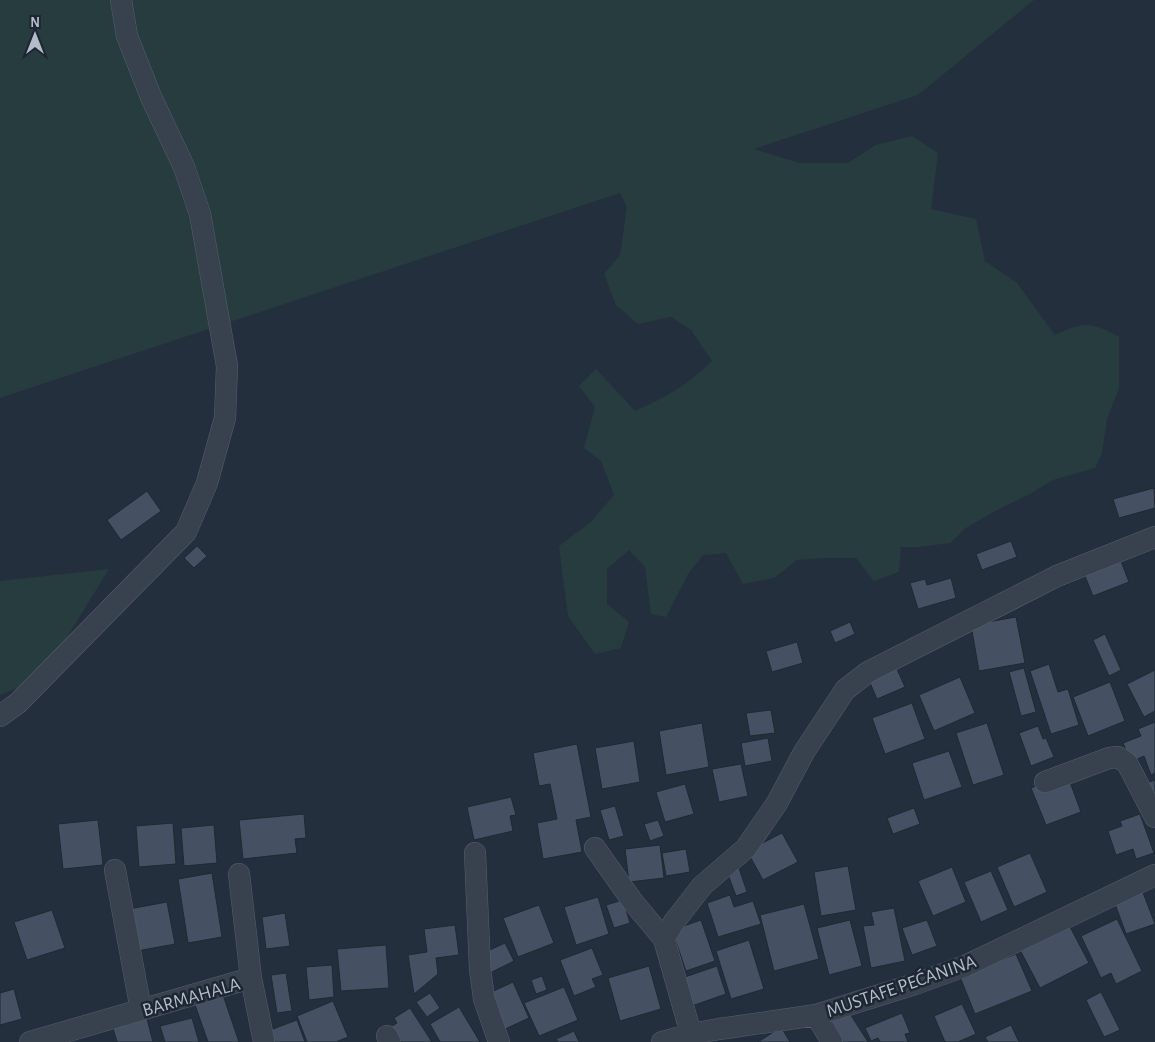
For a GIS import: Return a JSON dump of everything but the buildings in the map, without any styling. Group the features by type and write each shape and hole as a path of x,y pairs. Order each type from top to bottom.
{"street":[{"path":"0,716 18,703 186,532 207,483 225,418 228,366 200,214 184,167 150,97 127,36 121,0"},
{"path":"664,940 674,922 702,886 746,848 778,804 804,752 845,690 868,672 1056,576 1155,537"},
{"path":"1045,782 1109,758 1118,757 1127,763 1155,817"},
{"path":"595,848 633,902 664,940 691,1034"},
{"path":"475,853 480,969 484,999 499,1042"},
{"path":"115,870 141,1010"},
{"name":"BARMAHALA","path":"30,1042 251,978 239,874"},
{"name":"MUSTAFE PEĆANINA","path":"662,1042 691,1034 816,1014 915,984 965,966 1155,875"},
{"path":"251,978 264,1042"},
{"path":"816,1014 832,1042"}],"green space":[{"path":"0,0 1034,0 918,95 754,149 800,163 848,163 876,145 912,136 938,153 931,209 976,219 985,261 1017,283 1055,335 1087,325 1101,328 1119,337 1119,388 1107,419 1102,453 1095,468 1053,480 966,528 950,543 901,547 899,572 874,581 856,558 825,558 797,560 774,578 743,584 726,553 703,555 688,574 666,617 651,614 645,567 629,550 607,569 607,604 629,622 621,648 595,654 568,616 559,546 591,522 614,495 601,461 584,448 595,407 579,386 596,369 635,411 676,390 712,361 691,330 671,317 638,324 616,305 604,274 620,255 627,207 620,193 0,398"},
{"path":"109,569 42,678 0,695 0,581"}]}
